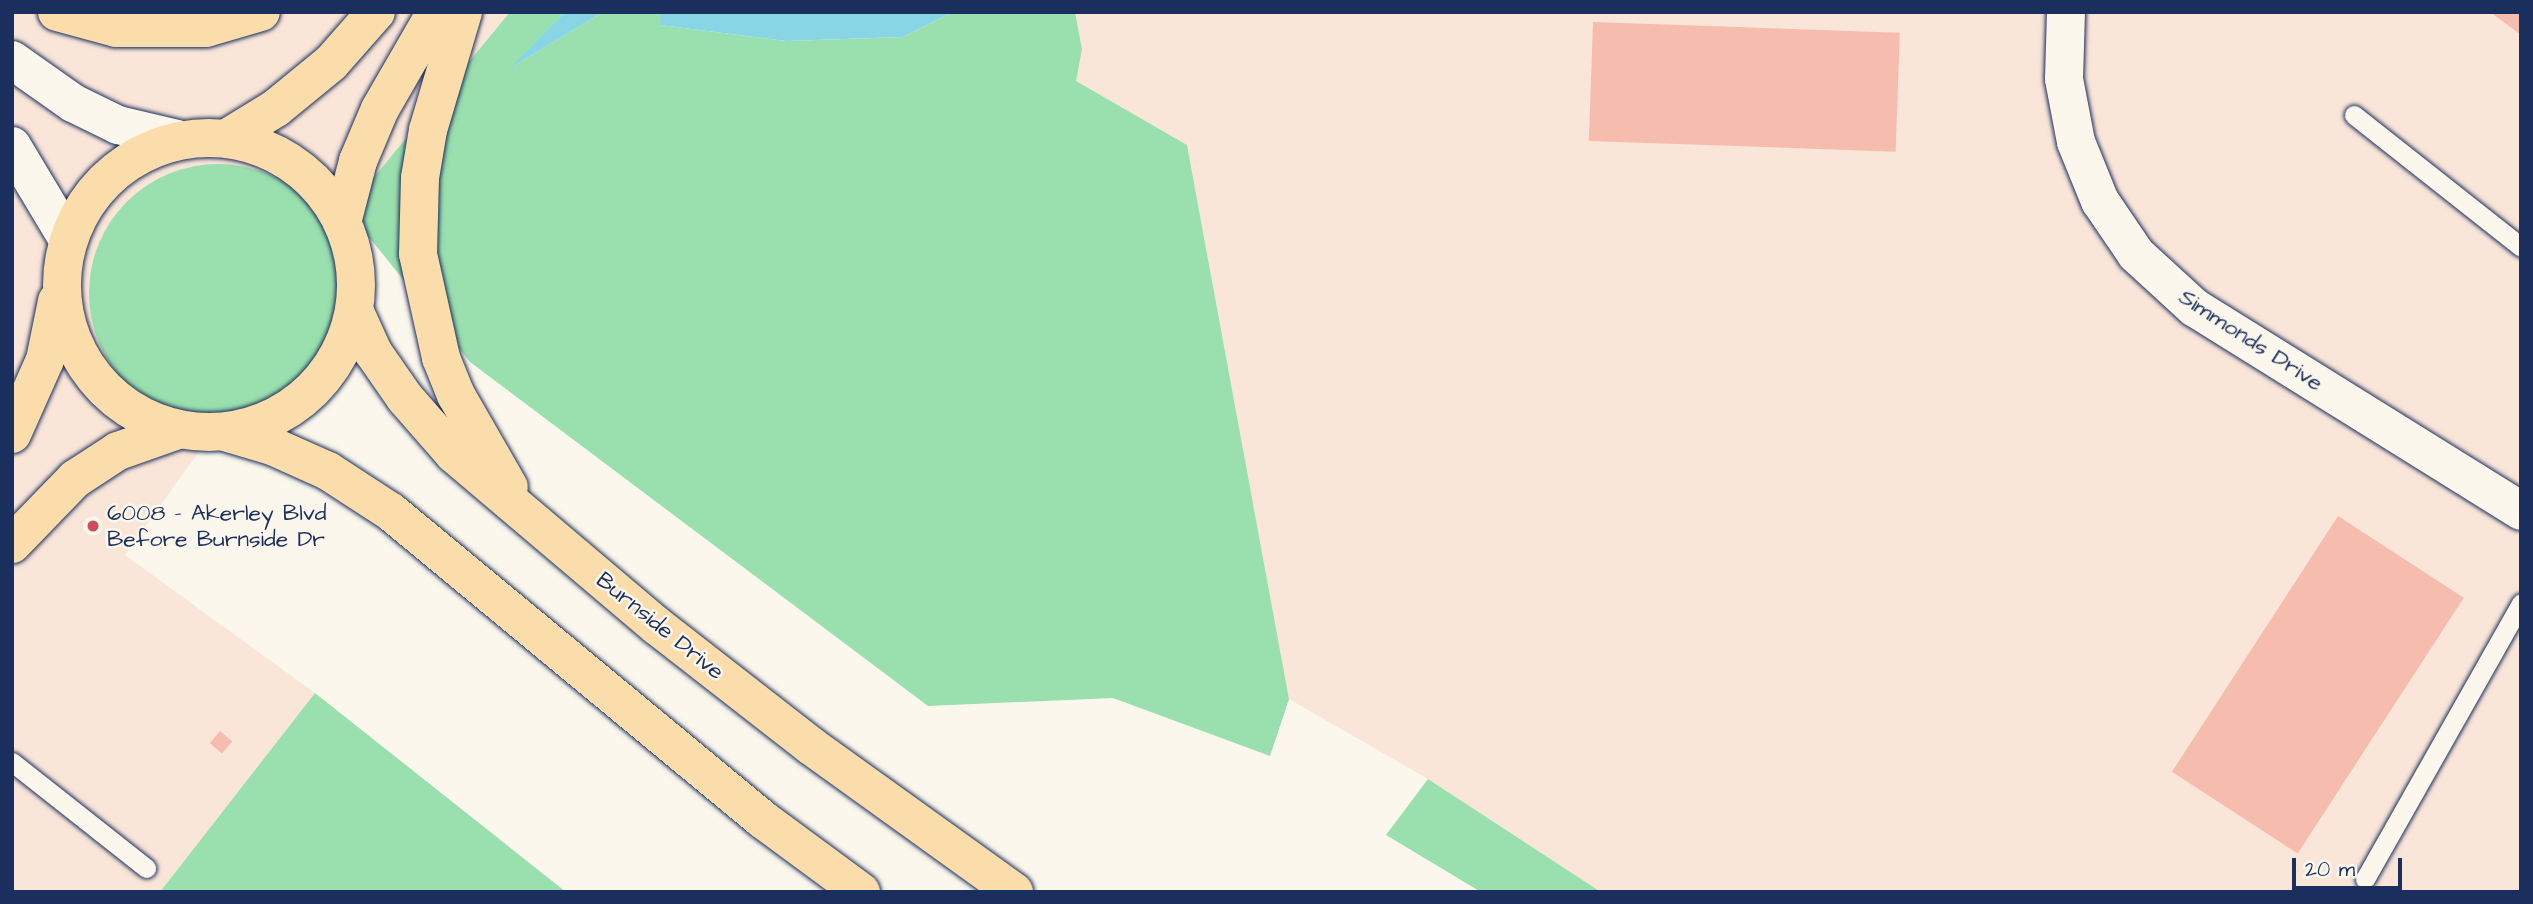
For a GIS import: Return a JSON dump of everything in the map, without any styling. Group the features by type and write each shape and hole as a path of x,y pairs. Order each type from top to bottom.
{"main road":[{"path":"57,12 128,28 206,27 261,12"},
{"path":"229,137 276,108 331,63 376,12"},
{"path":"343,219 358,161 380,109 436,12"},
{"path":"463,12 426,142 420,178 418,254 441,358 456,395 526,516"},
{"path":"12,434 44,360 60,289 67,239 92,193 130,159 177,139 229,137 278,152 316,180 343,219 356,264 355,312 339,356 310,393 271,420 225,432"},
{"path":"60,289 70,339 97,383 133,413 178,430 225,432 272,446 328,471 391,512 762,819 861,892"},
{"name":"Burnside Drive","path":"355,312 373,352 405,398 454,454 657,626 811,746 1014,892"},
{"path":"12,544 75,479 118,451 178,430"}],"street":[{"name":"Simmonds Drive","path":"2066,12 2064,79 2076,142 2100,201 2136,254 2195,308 2521,511"},
{"path":"12,60 73,103 107,119 177,139"},
{"path":"12,146 67,239"}],"lane":[{"path":"2354,115 2521,247"},
{"path":"2365,879 2521,603"},
{"path":"12,762 146,868"}],"shaded area":[{"path":"12,12 510,12 347,210 268,355 125,555 315,693 160,892 12,892"},
{"path":"1075,12 2521,12 2521,892 1601,892 1428,779 1289,699 1187,145 1075,81 1082,49"}],"green space":[{"path":"510,12 565,12 513,66 603,12 661,12 661,25 786,41 903,37 953,12 1075,12 1082,49 1076,81 1187,145 1289,699 1270,756 1113,698 928,706 470,362 347,210"},
{"path":"218,164 267,174 289,186 309,202 325,222 337,244 347,293 337,342 325,364 309,384 289,400 267,412 218,422 169,412 147,400 127,384 111,364 99,342 89,293 99,244 111,222 127,202 147,186 169,174"},
{"path":"315,693 566,892 160,892"},
{"path":"1428,779 1601,892 1481,892 1386,835"}],"water":[{"path":"565,12 603,12 510,68"},
{"path":"661,12 953,12 903,37 786,41 660,25"}],"building":[{"path":"2490,12 2521,12 2521,35"},
{"path":"1593,22 1900,33 1896,152 1589,141"},
{"path":"2338,516 2464,598 2298,853 2172,772"},
{"path":"220,731 232,741 222,754 210,743"}],"place":[{"name":"6008 - Akerley Blvd Before Burnside Dr","path":"93,526"}]}
